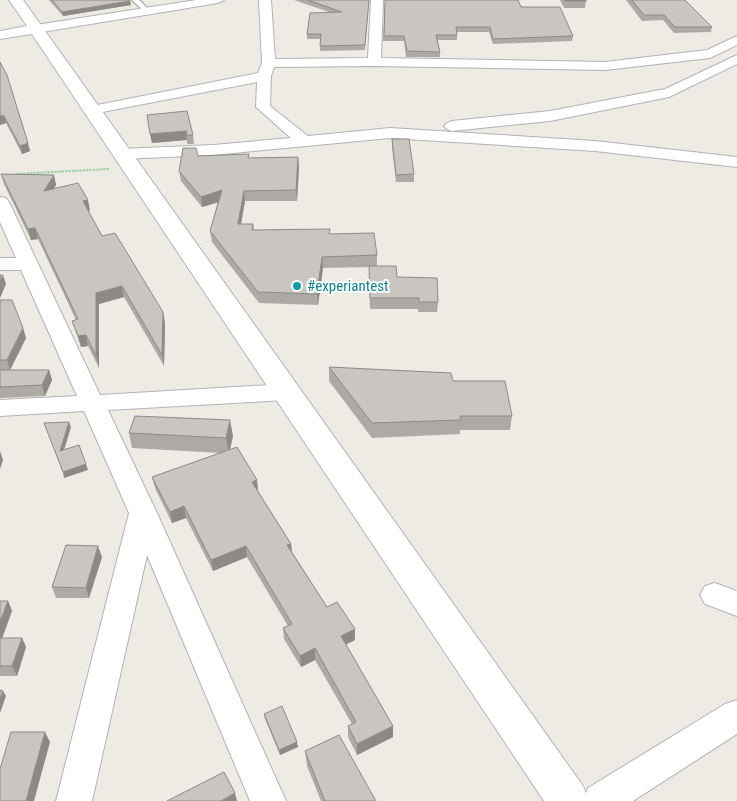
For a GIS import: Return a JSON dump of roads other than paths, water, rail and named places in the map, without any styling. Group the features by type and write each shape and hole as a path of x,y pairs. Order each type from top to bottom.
{"street":[{"path":"16,0 568,801"},
{"path":"0,35 218,0"},
{"path":"266,0 266,70 262,107 303,140"},
{"path":"374,62 377,0"},
{"path":"92,110 266,70 374,62 605,66 710,54 737,40"},
{"path":"126,161 303,140 550,116 669,93 737,58"},
{"path":"390,133 595,146 737,162"},
{"path":"0,202 91,404 143,513 268,801"},
{"path":"0,264 27,264"},
{"path":"0,408 286,392"},
{"path":"74,801 143,513"},
{"path":"601,801 737,715"}],"lane":[{"path":"135,0 147,12"}],"place":[{"name":"#experiantest","path":"297,286"}]}
